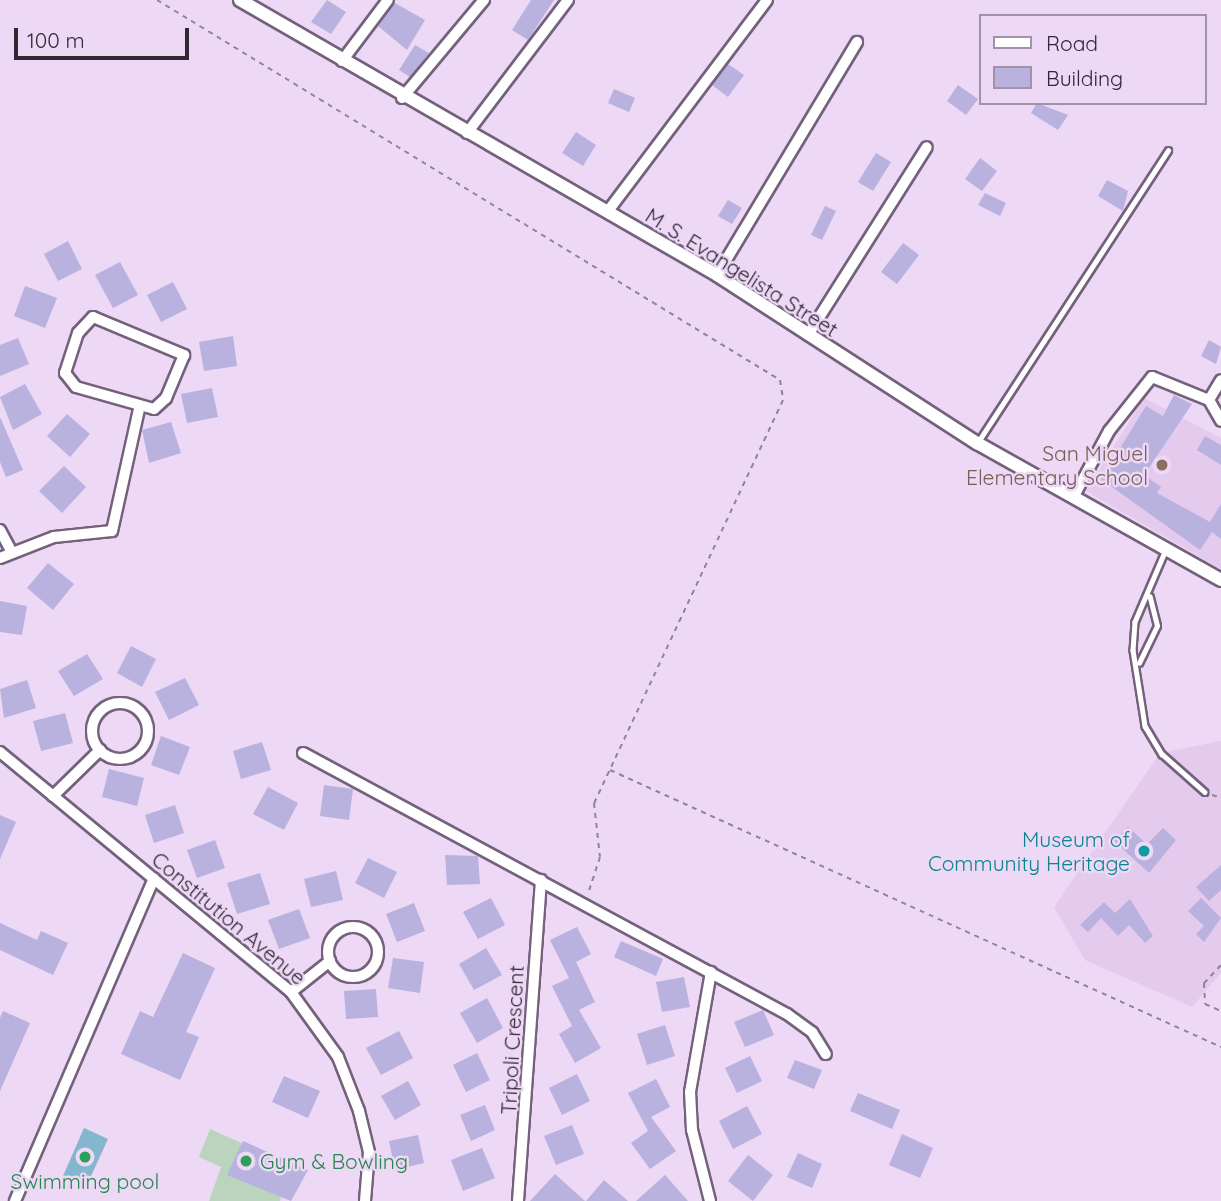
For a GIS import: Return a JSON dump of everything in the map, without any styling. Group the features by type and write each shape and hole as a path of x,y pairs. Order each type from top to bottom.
{"street":[{"name":"M. S. Evangelista Street","path":"240,0 402,98 608,211 717,275 977,443 1221,580"},
{"path":"342,61 388,0"},
{"path":"402,98 484,0"},
{"path":"467,133 568,0"},
{"path":"608,211 767,0"},
{"path":"717,275 857,42"},
{"path":"808,335 927,147"},
{"path":"93,317 184,355 166,398 154,409 139,409 76,387 65,373 78,333 93,317"},
{"path":"1074,496 1109,431 1153,377 1209,400 1221,421"},
{"path":"1209,400 1221,380"},
{"path":"0,558 10,549 112,531 139,409"},
{"path":"0,530 10,549"},
{"path":"121,702 142,712 149,731 138,754 121,759 100,750 92,732 103,709 121,702"},
{"path":"53,796 100,750"},
{"name":"Constitution Avenue","path":"0,752 291,992 338,1057 359,1111 369,1152 365,1201"},
{"path":"303,753 788,1014 812,1032 826,1054"},
{"path":"15,1201 154,879"},
{"name":"Tripoli Crescent","path":"518,1201 541,880"},
{"path":"348,927 365,929 377,942 378,960 359,977 343,975 330,961 329,944 348,927"},
{"path":"291,992 330,961"},
{"path":"710,1201 692,1130 690,1091 711,972"}],"lane":[{"path":"977,443 1168,150"},
{"path":"1166,549 1150,596 1135,622 1133,650 1139,663 1145,726 1162,754 1205,792"},
{"path":"1139,663 1157,626 1150,596"}],"path":[{"path":"157,0 780,380 783,400 594,803 600,857 584,904"},
{"path":"609,770 1221,1047"},
{"path":"1221,965 1204,983 1205,1004 1221,1012"}],"shaded area":[{"name":"San Miguel Elementary School","path":"1144,398 1221,438 1221,569 1086,491"},
{"path":"1221,741 1221,973 1192,1007 1085,960 1054,907 1160,753"}],"green space":[{"name":"Gym & Bowling","path":"210,1129 293,1166 280,1201 209,1201 221,1167 199,1157"}],"water":[{"name":"Swimming pool","path":"84,1128 108,1139 86,1187 63,1176"}],"building":[{"path":"327,0 346,12 331,34 311,22"},
{"path":"531,0 554,0 528,40 512,30"},
{"path":"395,3 425,20 407,50 378,26"},
{"path":"415,45 429,53 410,77 399,70"},
{"path":"728,64 744,75 728,97 712,85"},
{"path":"958,85 978,99 966,115 947,101"},
{"path":"614,89 635,98 629,112 608,103"},
{"path":"1036,105 1042,105 1068,115 1058,130 1031,113"},
{"path":"576,132 596,145 583,166 562,153"},
{"path":"876,153 891,162 873,191 858,182"},
{"path":"980,158 997,171 982,191 965,179"},
{"path":"1107,180 1128,191 1123,211 1098,196"},
{"path":"985,193 1006,203 1000,216 978,205"},
{"path":"728,200 742,208 732,224 718,216"},
{"path":"825,206 836,211 822,240 811,235"},
{"path":"68,241 82,269 58,281 44,254"},
{"path":"903,243 919,255 897,284 881,272"},
{"path":"120,262 138,295 113,308 95,275"},
{"path":"173,282 187,309 161,322 147,295"},
{"path":"25,286 57,298 45,328 14,316"},
{"path":"233,336 237,366 204,371 199,342"},
{"path":"18,338 29,364 0,376 0,345"},
{"path":"1209,340 1221,347 1216,364 1201,356"},
{"path":"25,384 42,414 13,430 0,397"},
{"path":"212,388 218,417 187,423 181,394"},
{"path":"1174,395 1192,404 1144,475 1161,487 1157,493 1210,522 1221,504 1221,539 1212,532 1200,550 1101,479 1146,406 1163,416"},
{"path":"67,414 90,434 70,457 47,436"},
{"path":"0,417 23,470 6,477 0,462"},
{"path":"171,422 181,453 149,463 142,430"},
{"path":"1205,436 1221,445 1221,465 1197,450"},
{"path":"64,466 86,487 62,513 39,491"},
{"path":"48,563 74,584 53,610 27,588"},
{"path":"0,601 27,606 22,635 0,632"},
{"path":"131,646 156,659 142,687 117,673"},
{"path":"87,654 103,679 74,696 58,671"},
{"path":"185,678 199,705 169,720 155,692"},
{"path":"27,680 36,708 4,718 0,689"},
{"path":"65,713 73,743 41,751 33,721"},
{"path":"161,736 190,747 179,775 151,765"},
{"path":"262,742 271,770 241,779 233,751"},
{"path":"109,769 144,778 137,806 102,797"},
{"path":"324,785 353,789 349,820 320,816"},
{"path":"268,787 298,803 284,830 253,814"},
{"path":"175,805 184,833 154,843 145,815"},
{"path":"0,815 16,822 0,859"},
{"path":"1128,827 1147,844 1163,828 1176,840 1149,873 1114,841"},
{"path":"215,840 225,868 197,878 187,850"},
{"path":"445,855 478,856 480,884 447,885"},
{"path":"368,858 397,872 384,898 355,883"},
{"path":"1221,865 1221,890 1209,901 1196,887"},
{"path":"336,871 343,900 311,907 304,879"},
{"path":"260,873 270,904 237,914 227,883"},
{"path":"491,898 505,925 478,939 463,912"},
{"path":"1201,898 1221,918 1204,942 1196,934 1204,926 1188,911"},
{"path":"1130,899 1153,936 1145,943 1129,925 1118,936 1101,918 1088,932 1080,925 1104,902 1115,913"},
{"path":"414,903 425,931 397,942 386,914"},
{"path":"299,909 310,938 279,949 268,920"},
{"path":"0,923 37,940 41,931 68,943 53,975 0,950"},
{"path":"577,927 591,954 576,962 595,1002 579,1010 601,1048 575,1063 559,1034 572,1026 552,986 569,978 550,940"},
{"path":"621,941 663,959 656,976 614,957"},
{"path":"486,948 502,975 474,990 459,964"},
{"path":"183,953 215,968 186,1032 199,1037 180,1080 121,1054 140,1011 153,1017"},
{"path":"393,958 424,962 420,993 388,988"},
{"path":"684,977 690,1007 662,1012 656,982"},
{"path":"376,989 378,1017 346,1019 344,991"},
{"path":"487,998 503,1028 477,1043 460,1013"},
{"path":"763,1010 774,1035 745,1047 734,1022"},
{"path":"3,1011 30,1023 0,1091 0,1018"},
{"path":"665,1025 675,1056 647,1065 637,1034"},
{"path":"399,1031 413,1058 381,1075 366,1048"},
{"path":"477,1053 490,1080 466,1092 453,1065"},
{"path":"750,1056 762,1081 737,1093 725,1068"},
{"path":"795,1060 822,1070 814,1089 787,1078"},
{"path":"577,1074 590,1101 562,1115 549,1088"},
{"path":"284,1076 320,1091 308,1118 272,1102"},
{"path":"656,1079 670,1107 651,1117 676,1151 650,1169 631,1143 648,1131 628,1093"},
{"path":"408,1081 421,1105 395,1120 381,1096"},
{"path":"858,1093 900,1110 892,1129 850,1111"},
{"path":"485,1105 495,1130 471,1141 460,1115"},
{"path":"747,1106 762,1134 733,1149 719,1121"},
{"path":"572,1125 584,1154 556,1165 544,1136"},
{"path":"902,1134 933,1148 920,1178 889,1165"},
{"path":"418,1135 424,1163 395,1170 389,1141"},
{"path":"243,1141 308,1170 291,1201 227,1175"},
{"path":"482,1148 495,1178 463,1191 451,1160"},
{"path":"798,1153 822,1164 812,1188 787,1177"},
{"path":"748,1155 773,1175 753,1201 728,1181"},
{"path":"555,1174 585,1201 530,1201"},
{"path":"665,1175 688,1201 636,1201"},
{"path":"604,1180 628,1201 586,1201"}],"place":[{"name":"San Miguel Elementary School","path":"1162,465"},
{"name":"Museum of Community Heritage","path":"1144,851"},
{"name":"Swimming pool","path":"85,1157"},
{"name":"Gym & Bowling","path":"246,1161"}]}
